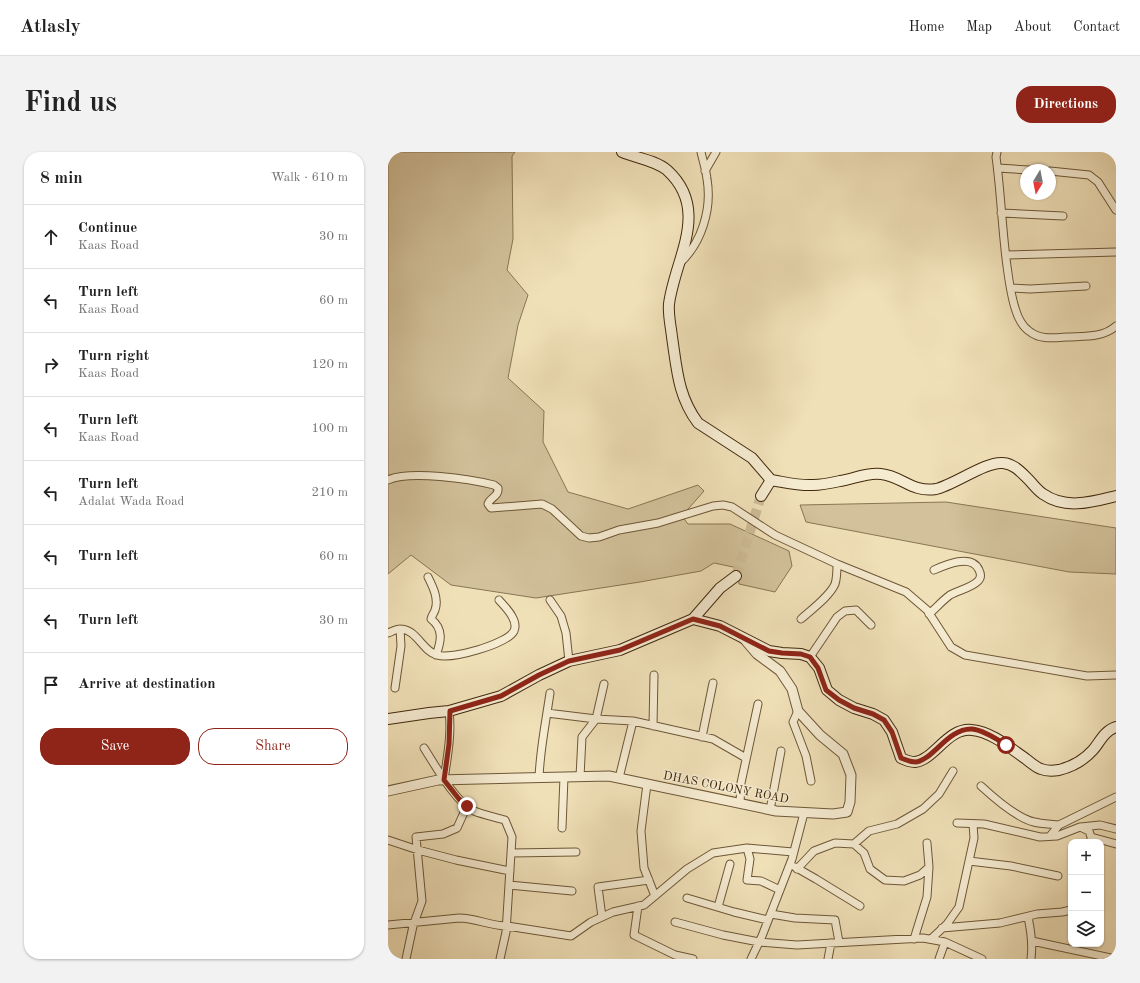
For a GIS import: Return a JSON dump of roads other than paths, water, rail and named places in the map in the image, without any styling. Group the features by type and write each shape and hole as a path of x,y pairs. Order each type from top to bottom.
{"main road":[{"path":"622,152 666,169 678,182 686,197 689,211 687,238 669,305 678,381 682,395 698,424 752,458 771,480 812,485 881,474 892,476 908,485 925,490 937,488 990,466 1002,463 1017,468 1042,494 1054,500 1072,504 1090,502 1116,496"},
{"path":"762,496 771,480"},
{"path":"388,719 450,711 501,696 539,675 569,661 620,650 693,619 720,588 736,576"},
{"path":"693,619 720,626 769,651 801,654 810,657 818,668 826,690 839,700 854,708 873,714 884,720 892,732 901,758 908,761 916,762 925,758 942,742 959,732 972,729 991,736 1040,769 1047,771 1058,770 1085,758 1093,750 1105,733 1116,727"}],"street":[{"path":"680,264 689,255 696,244 705,221 709,202 708,179 700,152"},
{"path":"705,171 716,152"},
{"path":"997,152 1006,255 1016,312 1020,321 1028,331 1047,339 1105,334 1116,326"},
{"path":"998,168 1020,169"},
{"path":"1056,172 1089,175 1098,182 1116,210"},
{"path":"1002,213 1063,216"},
{"path":"1006,255 1116,252"},
{"path":"1011,288 1030,289 1086,286"},
{"path":"388,480 406,476 426,476 463,479 494,485 499,490 497,494 489,501 488,504 491,508 542,504 552,509 581,536 589,538 599,537 619,530 658,523 713,506 723,505 732,507 775,535 837,564 906,592 929,614 951,647 965,654 1087,676 1116,675"},
{"path":"929,614 950,596 973,585 981,576 978,567 972,563 963,561 951,563 934,570"},
{"path":"801,619 819,604 832,588 836,580 837,564"},
{"path":"428,577 435,590 436,596 436,607 431,619 439,627 441,637 436,655"},
{"path":"388,633 400,629 411,633 429,651 436,655 447,657 476,651 505,639 513,634 515,628 514,622 508,610 498,600"},
{"path":"550,600 561,616 566,633 569,661"},
{"path":"810,657 837,617 846,611 856,610 871,625"},
{"path":"395,688 401,646 400,629"},
{"name":"DHAS COLONY ROAD","path":"388,791 438,780 610,776 770,810 833,814 847,812 850,802 851,775 843,754 820,735 798,710 792,689 780,671 757,654 744,638"},
{"path":"653,726 654,676"},
{"path":"702,737 712,683"},
{"path":"580,777 582,737 596,719 604,684"},
{"path":"539,778 541,748 547,719 550,692"},
{"path":"740,804 741,783 758,704"},
{"path":"798,710 792,722 806,756 811,781"},
{"path":"444,780 449,744 450,711"},
{"path":"547,713 633,722 713,739 746,758"},
{"path":"619,778 633,722"},
{"path":"424,748 444,780 459,799 473,811 505,820 512,836 507,926 500,959"},
{"path":"770,810 782,751"},
{"path":"854,844 869,831 897,824 923,809 939,794 953,771"},
{"path":"562,828 564,777"},
{"path":"647,784 641,831 644,868 655,896"},
{"path":"981,786 998,802 1016,814 1034,822 1059,825"},
{"path":"1050,836 1059,825 1116,797"},
{"path":"406,959 414,922 422,901 416,837 443,834 457,828 467,806"},
{"path":"751,959 794,852 804,813"},
{"path":"957,823 996,826 1040,837 1057,836 1080,828 1100,825 1116,829"},
{"path":"931,939 959,907 974,838 973,824"},
{"path":"1080,828 1089,831 1091,839"},
{"path":"388,840 456,860 510,871"},
{"path":"1104,842 1116,844"},
{"path":"797,869 814,851 835,843 854,844 864,853 870,869 885,880 904,881 920,875 929,868"},
{"path":"914,939 928,897 929,868 927,843"},
{"path":"388,925 470,918 491,925 571,936 592,922 613,912 644,905 688,869 713,853 747,848 794,852"},
{"path":"747,848 750,859 747,880 761,881 780,890"},
{"path":"511,853 576,852"},
{"path":"969,861 1011,866 1058,876"},
{"path":"718,907 730,864"},
{"path":"789,865 860,906"},
{"path":"602,917 598,887 649,880"},
{"path":"509,885 572,891"},
{"path":"686,898 718,907 769,917 835,920 839,942"},
{"path":"638,906 634,935 675,955 693,959"},
{"path":"942,928 1000,923 1028,916 1068,910"},
{"path":"1028,916 1033,948 1031,959"},
{"path":"675,922 723,936 759,942 797,945 923,938 945,942 982,959"},
{"path":"1032,941 1116,959"},
{"path":"939,959 945,942"},
{"path":"828,959 831,943"}],"tunnel":[{"path":"736,576 761,496"}]}
